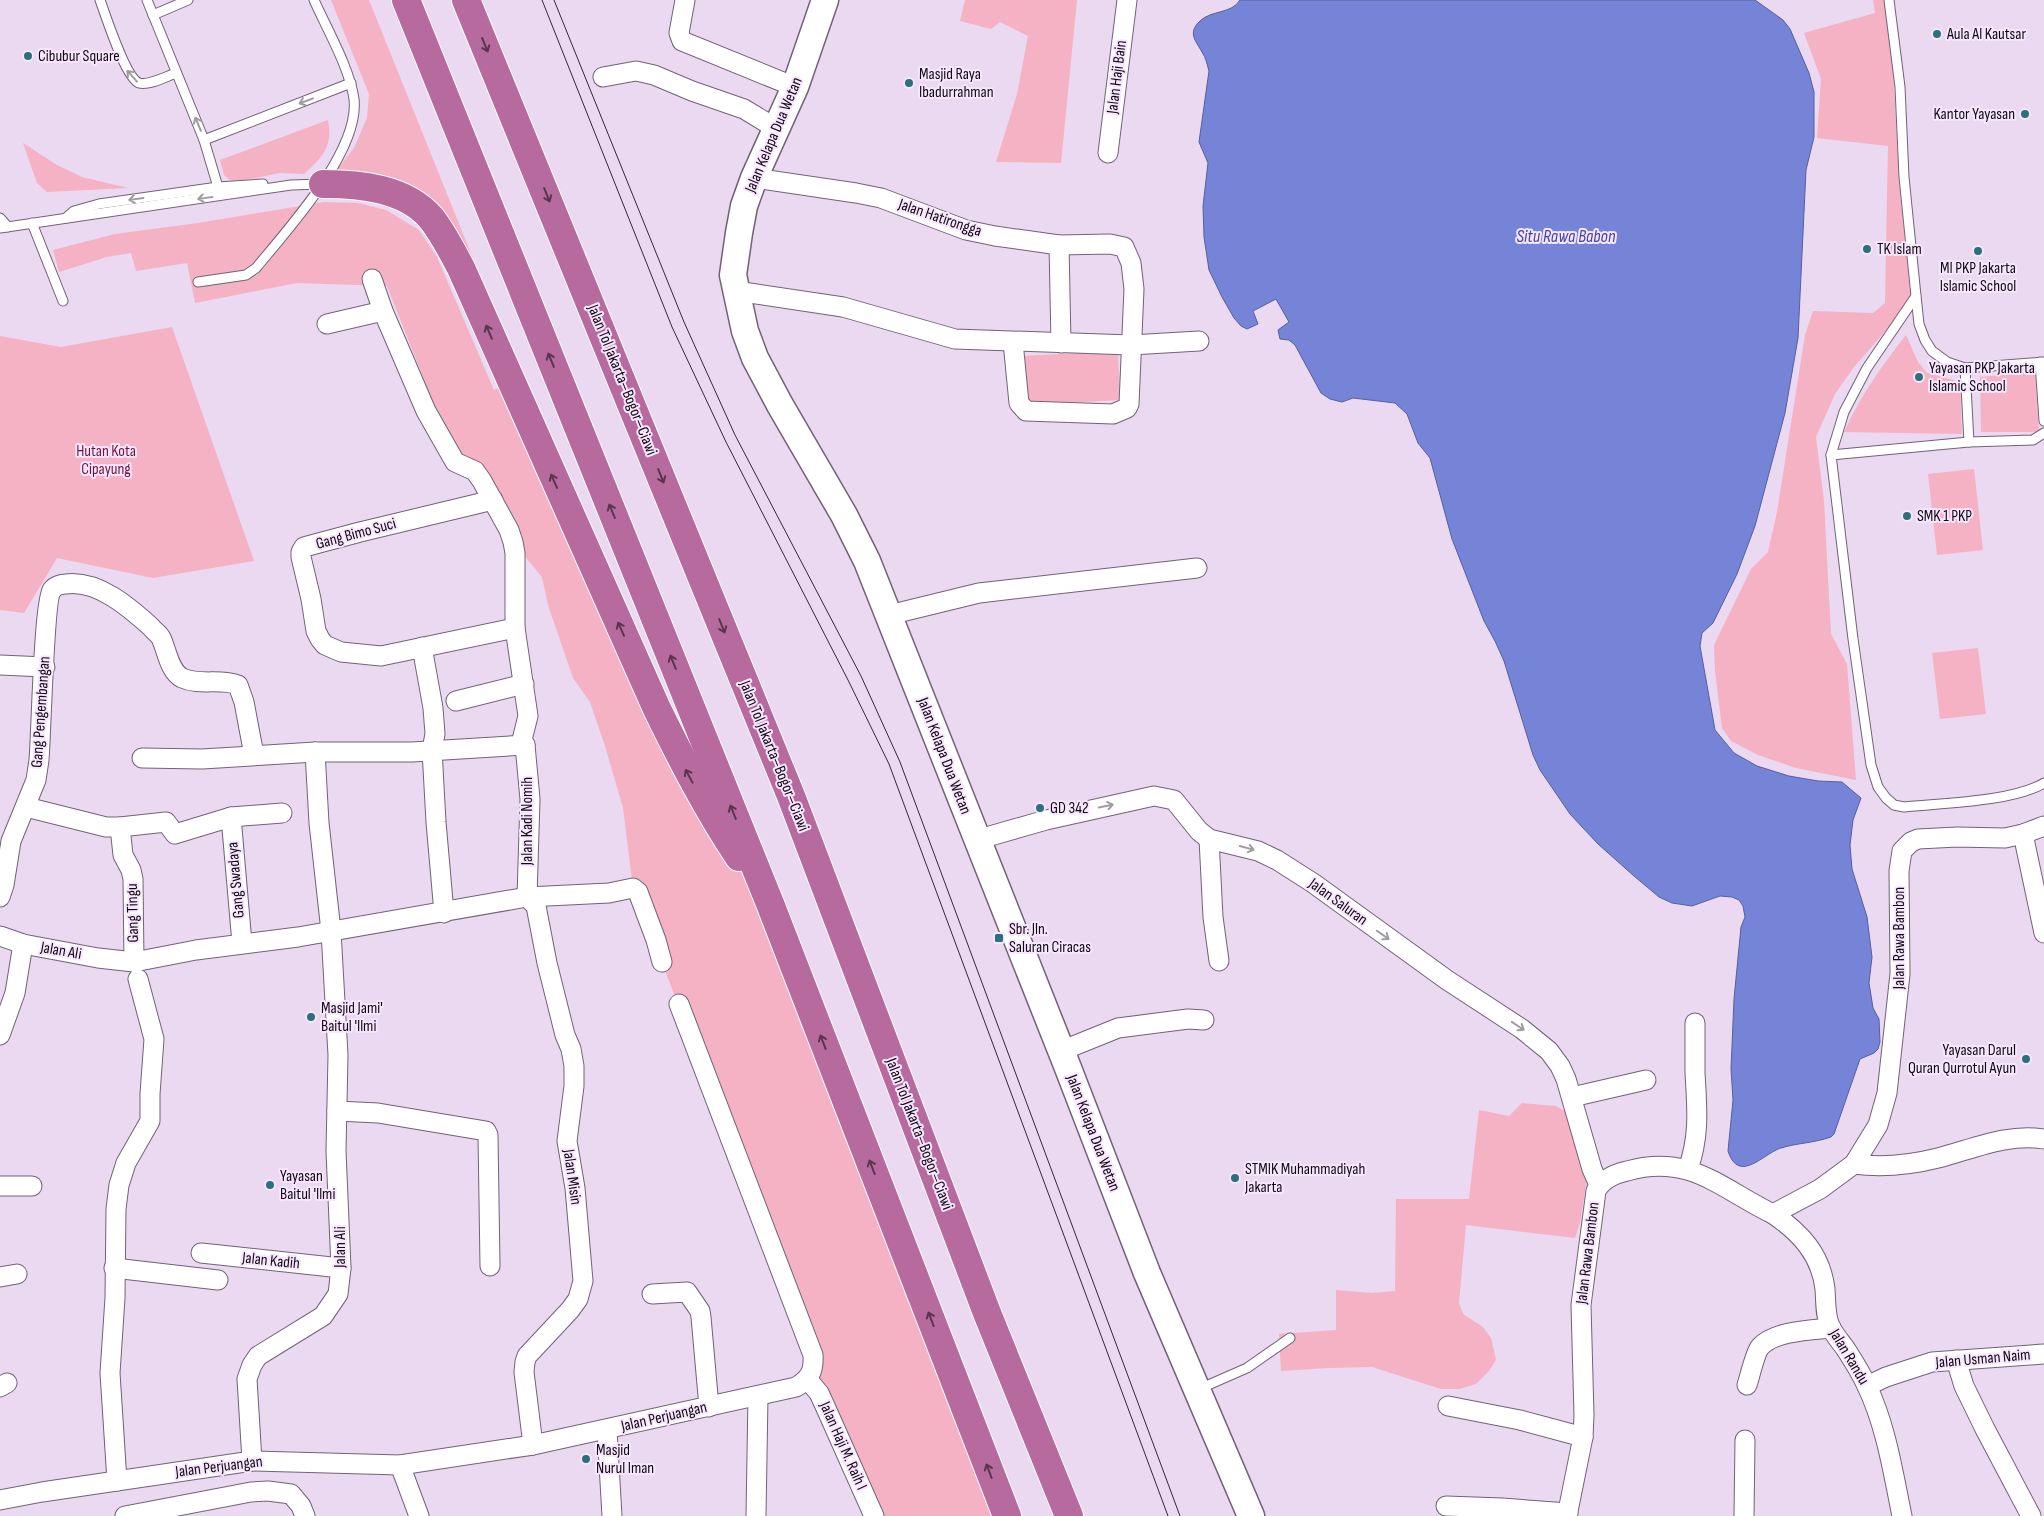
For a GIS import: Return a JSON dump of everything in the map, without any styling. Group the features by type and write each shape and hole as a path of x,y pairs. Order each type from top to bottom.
{"highway":[{"path":"406,0 771,906 1007,1516"},
{"name":"Jalan Tol Jakarta–Bogor–Ciawi","path":"466,0 791,796 987,1313 1070,1516"},
{"path":"323,184 349,184 394,193 429,216 442,233 461,268 661,718 714,819 771,906"}],"street":[{"path":"686,0 679,33 682,41 795,87"},
{"name":"Jalan Kelapa Dua Wetan","path":"825,0 795,87 754,178 744,206 734,275 746,331 755,358 844,515 867,561 1147,1274 1251,1516"},
{"name":"Jalan Haji Bain","path":"1108,153 1127,0"},
{"path":"603,77 636,71 654,75 692,91 744,109 777,129"},
{"name":"Jalan Hatirongga","path":"754,178 856,193 890,201 966,230 995,236 1059,245 1110,244 1120,246 1126,250 1131,263 1134,289 1131,344"},
{"path":"1059,245 1061,343"},
{"name":"Jalan Kadi Nomih","path":"372,279 383,311 426,411 455,462 475,471 494,500 513,542 515,628 528,716 522,740 525,745 530,799 527,897"},
{"path":"736,291 843,307 955,339 1131,344 1199,341"},
{"path":"327,324 383,311"},
{"path":"1013,342 1019,403 1026,411 1113,414 1127,408 1129,404 1131,344"},
{"name":"Gang Bimo Suci","path":"494,500 304,547 301,552 316,631 325,645 342,652 381,656 515,628"},
{"path":"889,615 980,593 1197,568"},
{"name":"Gang Pengembangan","path":"0,897 4,885 11,841 8,822 26,807 36,780 39,760 49,602 52,590 58,586 76,583 88,585 103,591 116,600 160,636 174,670 180,677 194,681 226,682 238,685 244,702 254,755"},
{"path":"422,647 435,734 432,750 444,912"},
{"path":"0,665 45,667"},
{"path":"456,701 524,684"},
{"path":"142,758 202,759 315,752 432,750 525,745"},
{"name":"Jalan Ali","path":"252,1461 247,1379 252,1365 258,1356 323,1316 338,1294 341,1268 336,1150 338,1055 331,931 319,823 315,752"},
{"path":"976,840 1046,820 1154,796 1174,800 1208,840 1213,917 1219,961"},
{"path":"26,807 106,827 120,826"},
{"name":"Gang Swadaya","path":"120,826 168,823 174,834 231,817 282,813"},
{"name":"Gang Swadaya","path":"231,817 242,943"},
{"name":"Gang Tingu","path":"116,1481 110,1373 115,1298 114,1268 118,1185 126,1163 150,1121 154,1039 136,970 133,879 131,870 123,855 120,826"},
{"name":"Jalan Rawa Bambon","path":"1567,1514 1583,1437 1581,1305 1596,1191 1599,1185 1602,1181 1617,1174 1641,1167 1671,1166 1688,1169 1706,1176 1774,1214 1820,1189 1854,1164 1878,1125 1887,1094 1900,974 1899,871 1902,851 1911,842 1918,839 1956,837 2006,838 2044,826"},
{"path":"2023,834 2044,933"},
{"name":"Jalan Saluran","path":"1208,840 1258,851 1277,860 1313,883 1447,980 1522,1029 1549,1051 1560,1066 1572,1097 1592,1169 1599,1185"},
{"path":"527,897 609,893 633,888 638,892 662,962"},
{"name":"Jalan Ali","path":"0,936 23,944 98,958 136,970 242,943 298,938 527,897"},
{"name":"Jalan Misin","path":"527,897 536,906 547,963 574,1066 574,1086 567,1141 575,1188 583,1281 578,1299 551,1332 531,1351 525,1362 524,1372 534,1445"},
{"path":"0,1036 15,993 23,944"},
{"path":"678,1004 813,1355 814,1363 811,1374 807,1379"},
{"path":"1061,1051 1118,1028 1188,1019 1204,1020"},
{"path":"1688,1169 1694,1152 1698,1110 1695,1074 1695,1023"},
{"path":"1572,1097 1646,1080"},
{"path":"337,1111 378,1113 486,1131 488,1135 490,1266"},
{"path":"1854,1164 1893,1167 1938,1158 1986,1143 2019,1138 2044,1139"},
{"path":"0,1186 32,1186"},
{"name":"Jalan Randu","path":"1774,1214 1794,1228 1814,1253 1821,1269 1827,1318 1831,1328 1849,1353 1867,1386 1884,1435 1902,1516"},
{"name":"Jalan Kadih","path":"201,1254 341,1268"},
{"path":"114,1268 218,1280"},
{"path":"652,1294 687,1292 700,1311 709,1407"},
{"path":"1748,1385 1759,1348 1774,1338 1831,1328"},
{"name":"Jalan Usman Naim","path":"1867,1386 1886,1377 1932,1362 2044,1354"},
{"path":"1956,1360 1964,1386 1985,1430 2031,1516"},
{"name":"Jalan Perjuangan","path":"0,1500 252,1461 400,1465 534,1445 796,1387 807,1379"},
{"name":"Jalan Haji M. Raih I","path":"807,1379 819,1394 825,1406 874,1516"},
{"path":"756,1516 758,1396"},
{"path":"1448,1406 1520,1420 1583,1437"},
{"path":"607,1430 612,1516"},
{"path":"1744,1516 1745,1440"},
{"path":"400,1465 419,1516"},
{"path":"125,1516 251,1492 268,1491 291,1494 301,1508"},
{"path":"1446,1506 1502,1508 1567,1514"}],"lane":[{"path":"100,0 126,68 134,79 140,83 146,83 176,73"},
{"path":"147,0 204,140 218,187"},
{"path":"153,15 188,0"},
{"path":"198,282 246,275 252,272 323,184 342,148 352,119 354,100 351,83 314,0"},
{"path":"1889,0 1900,86 1904,176 1920,324 1932,350 1947,362 1965,368 2042,362 2044,421"},
{"path":"204,140 351,83"},
{"path":"66,218 74,211 84,207 218,187 323,184"},
{"path":"0,218 4,228 291,185"},
{"path":"32,224 63,300"},
{"path":"1916,296 1867,368 1844,412 1831,455 1871,765 1878,787 1894,805 1904,807 2001,797 2022,792 2044,782"},
{"path":"1965,368 1969,442"},
{"path":"1831,455 1969,442 2033,440 2044,433"},
{"path":"1197,1390 1247,1368 1290,1338"}],"green space":[{"path":"331,0 369,0 521,378 441,218 332,176 354,148 367,118 369,94"},
{"path":"965,0 1077,0 1061,163 996,162 1017,94 1028,36 1000,22 991,29 960,21"},
{"path":"1873,0 1885,0 1891,28 1899,180 1911,302 1854,367 1835,394 1816,437 1824,501 1831,634 1847,664 1856,780 1796,768 1758,755 1731,741 1722,728 1714,645 1751,569 1768,552 1777,512 1805,335 1813,311 1873,313 1885,303 1888,146 1817,138 1821,79 1804,33 1875,13"},
{"path":"328,120 329,137 325,151 304,174 280,173 245,180 230,180 224,175 220,160"},
{"path":"23,143 57,165 82,177 128,188 47,192 37,183"},
{"path":"324,202 358,203 386,210 419,230 437,257 494,390 513,382 607,599 771,906 1008,1516 873,1516 811,1374 756,1206 633,888 623,808 605,746 590,702 573,678 548,605 542,577 513,542 415,385 425,382 387,286 297,283 195,303 187,263 136,271 131,253 107,257 59,272 53,250 115,234 198,223"},
{"name":"Hutan Kota Cipayung","path":"172,327 254,561 153,578 57,558 24,613 0,610 0,336 61,347"},
{"path":"1906,335 1918,362 1927,373 1960,382 1962,434 1844,432 1872,382"},
{"path":"1118,351 1120,400 1025,405 1022,356"},
{"path":"2035,372 2039,432 1981,432 1980,377"},
{"path":"1974,469 1983,550 1937,555 1928,474"},
{"path":"1978,648 1986,714 1940,719 1932,653"},
{"path":"1522,1103 1556,1106 1570,1114 1587,1179 1580,1223 1575,1238 1466,1225 1459,1303 1463,1314 1483,1327 1491,1338 1496,1360 1489,1371 1476,1384 1459,1389 1441,1389 1372,1367 1281,1371 1279,1334 1336,1330 1336,1290 1372,1293 1395,1291 1396,1199 1469,1199 1479,1110 1509,1116"}],"water":[{"name":"Situ Rawa Babon","path":"1240,0 1755,0 1783,20 1790,29 1809,73 1814,92 1814,137 1806,170 1798,338 1785,413 1755,526 1737,574 1713,623 1702,633 1700,646 1715,730 1734,753 1757,766 1789,776 1818,781 1842,782 1861,798 1853,820 1850,845 1852,869 1867,917 1872,957 1869,983 1873,1008 1879,1019 1880,1042 1878,1049 1874,1053 1860,1059 1834,1134 1831,1137 1781,1148 1745,1166 1739,1166 1733,1161 1728,1151 1733,1100 1731,1069 1734,999 1741,927 1745,917 1743,906 1739,900 1732,897 1720,896 1692,906 1672,903 1659,897 1598,844 1570,814 1540,770 1533,755 1504,661 1484,621 1452,539 1430,458 1418,443 1407,414 1395,403 1353,398 1342,402 1330,399 1321,393 1295,345 1289,340 1280,339 1278,330 1289,322 1276,299 1253,311 1258,324 1247,329 1241,326 1234,318 1222,297 1209,270 1204,237 1203,206 1208,163 1199,142 1209,71 1193,33 1200,21 1210,15 1232,8"}],"tram line":[{"path":"542,0 672,327 726,442 889,764 1168,1516"},
{"path":"554,0 684,322 735,435 861,676 900,762 1180,1516"}],"place":[{"name":"Aula Al Kautsar","path":"1937,34"},
{"name":"Cibubur Square","path":"28,56"},
{"name":"Masjid Raya Ibadurrahman","path":"909,83"},
{"name":"Kantor Yayasan","path":"2025,114"},
{"name":"TK Islam","path":"1867,249"},
{"name":"MI PKP Jakarta Islamic School","path":"1978,251"},
{"name":"Yayasan PKP Jakarta Islamic School","path":"1919,377"},
{"name":"SMK 1 PKP","path":"1907,516"},
{"name":"GD 342","path":"1040,808"},
{"name":"Sbr. Jln. Saluran Ciracas","path":"999,938"},
{"name":"Masjid Jami' Baitul 'Ilmi","path":"311,1017"},
{"name":"Yayasan Darul Quran Qurrotul Ayun","path":"2026,1059"},
{"name":"STMIK Muhammadiyah Jakarta","path":"1235,1178"},
{"name":"Yayasan Baitul 'Ilmi","path":"270,1185"},
{"name":"Masjid Nurul Iman","path":"586,1459"}]}
